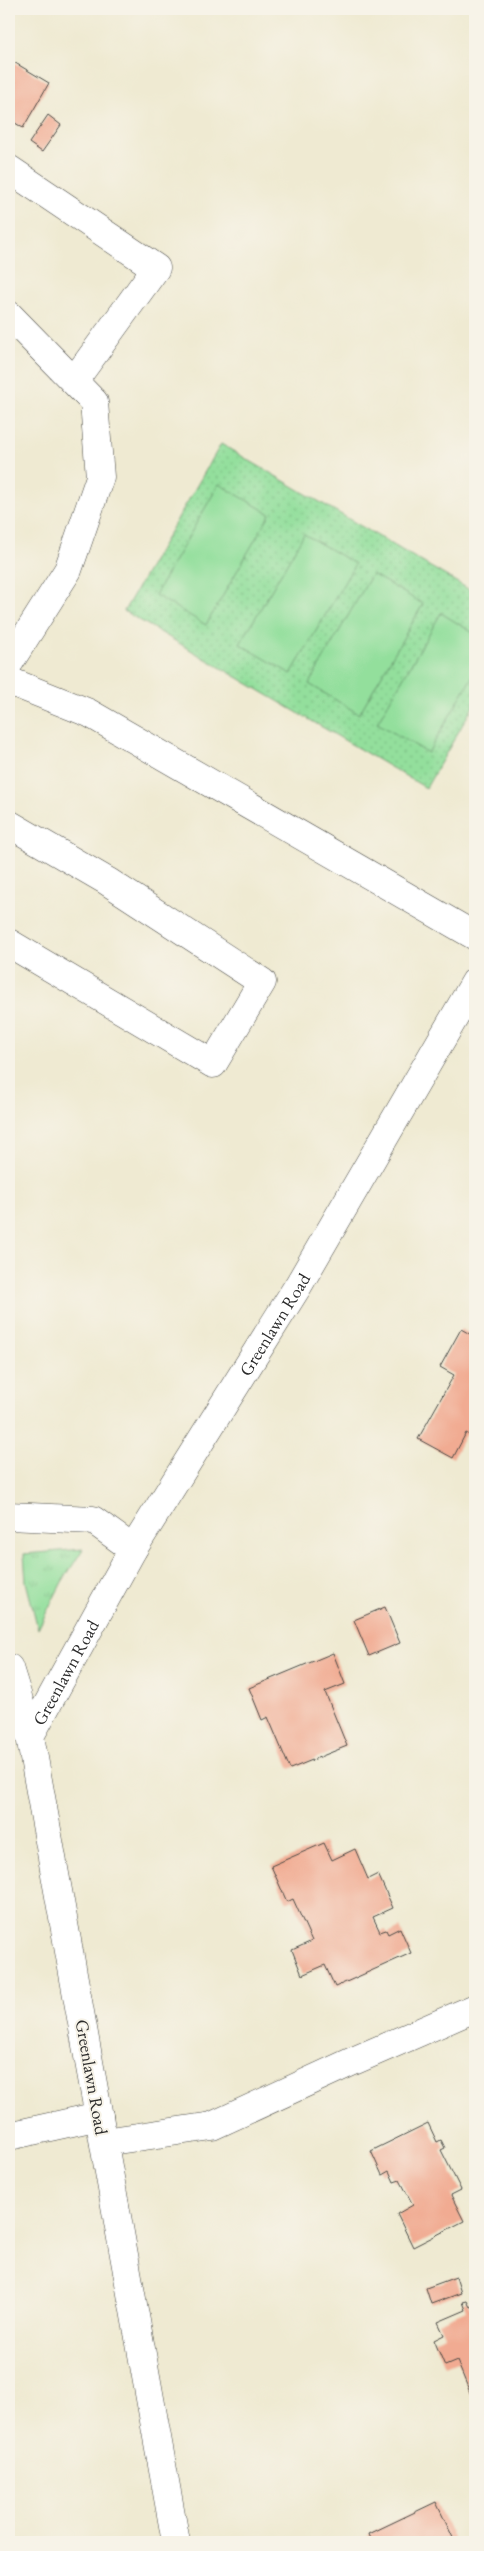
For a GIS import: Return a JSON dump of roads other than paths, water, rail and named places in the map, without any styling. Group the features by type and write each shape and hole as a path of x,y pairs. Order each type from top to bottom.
{"main road":[{"path":"9,169 156,268 74,381"},
{"path":"9,316 94,402 100,477 68,570 9,663"},
{"path":"9,681 89,713 475,936"},
{"path":"9,824 107,881 262,982 214,1064 9,943"},
{"name":"Greenlawn Road","path":"176,2542 30,1736 133,1549 298,1286 475,982"},
{"path":"9,1516 93,1520 133,1549"},
{"path":"9,1668 30,1736"},
{"path":"104,2142 212,2126 475,2008"},
{"path":"9,2136 99,2116"}]}
